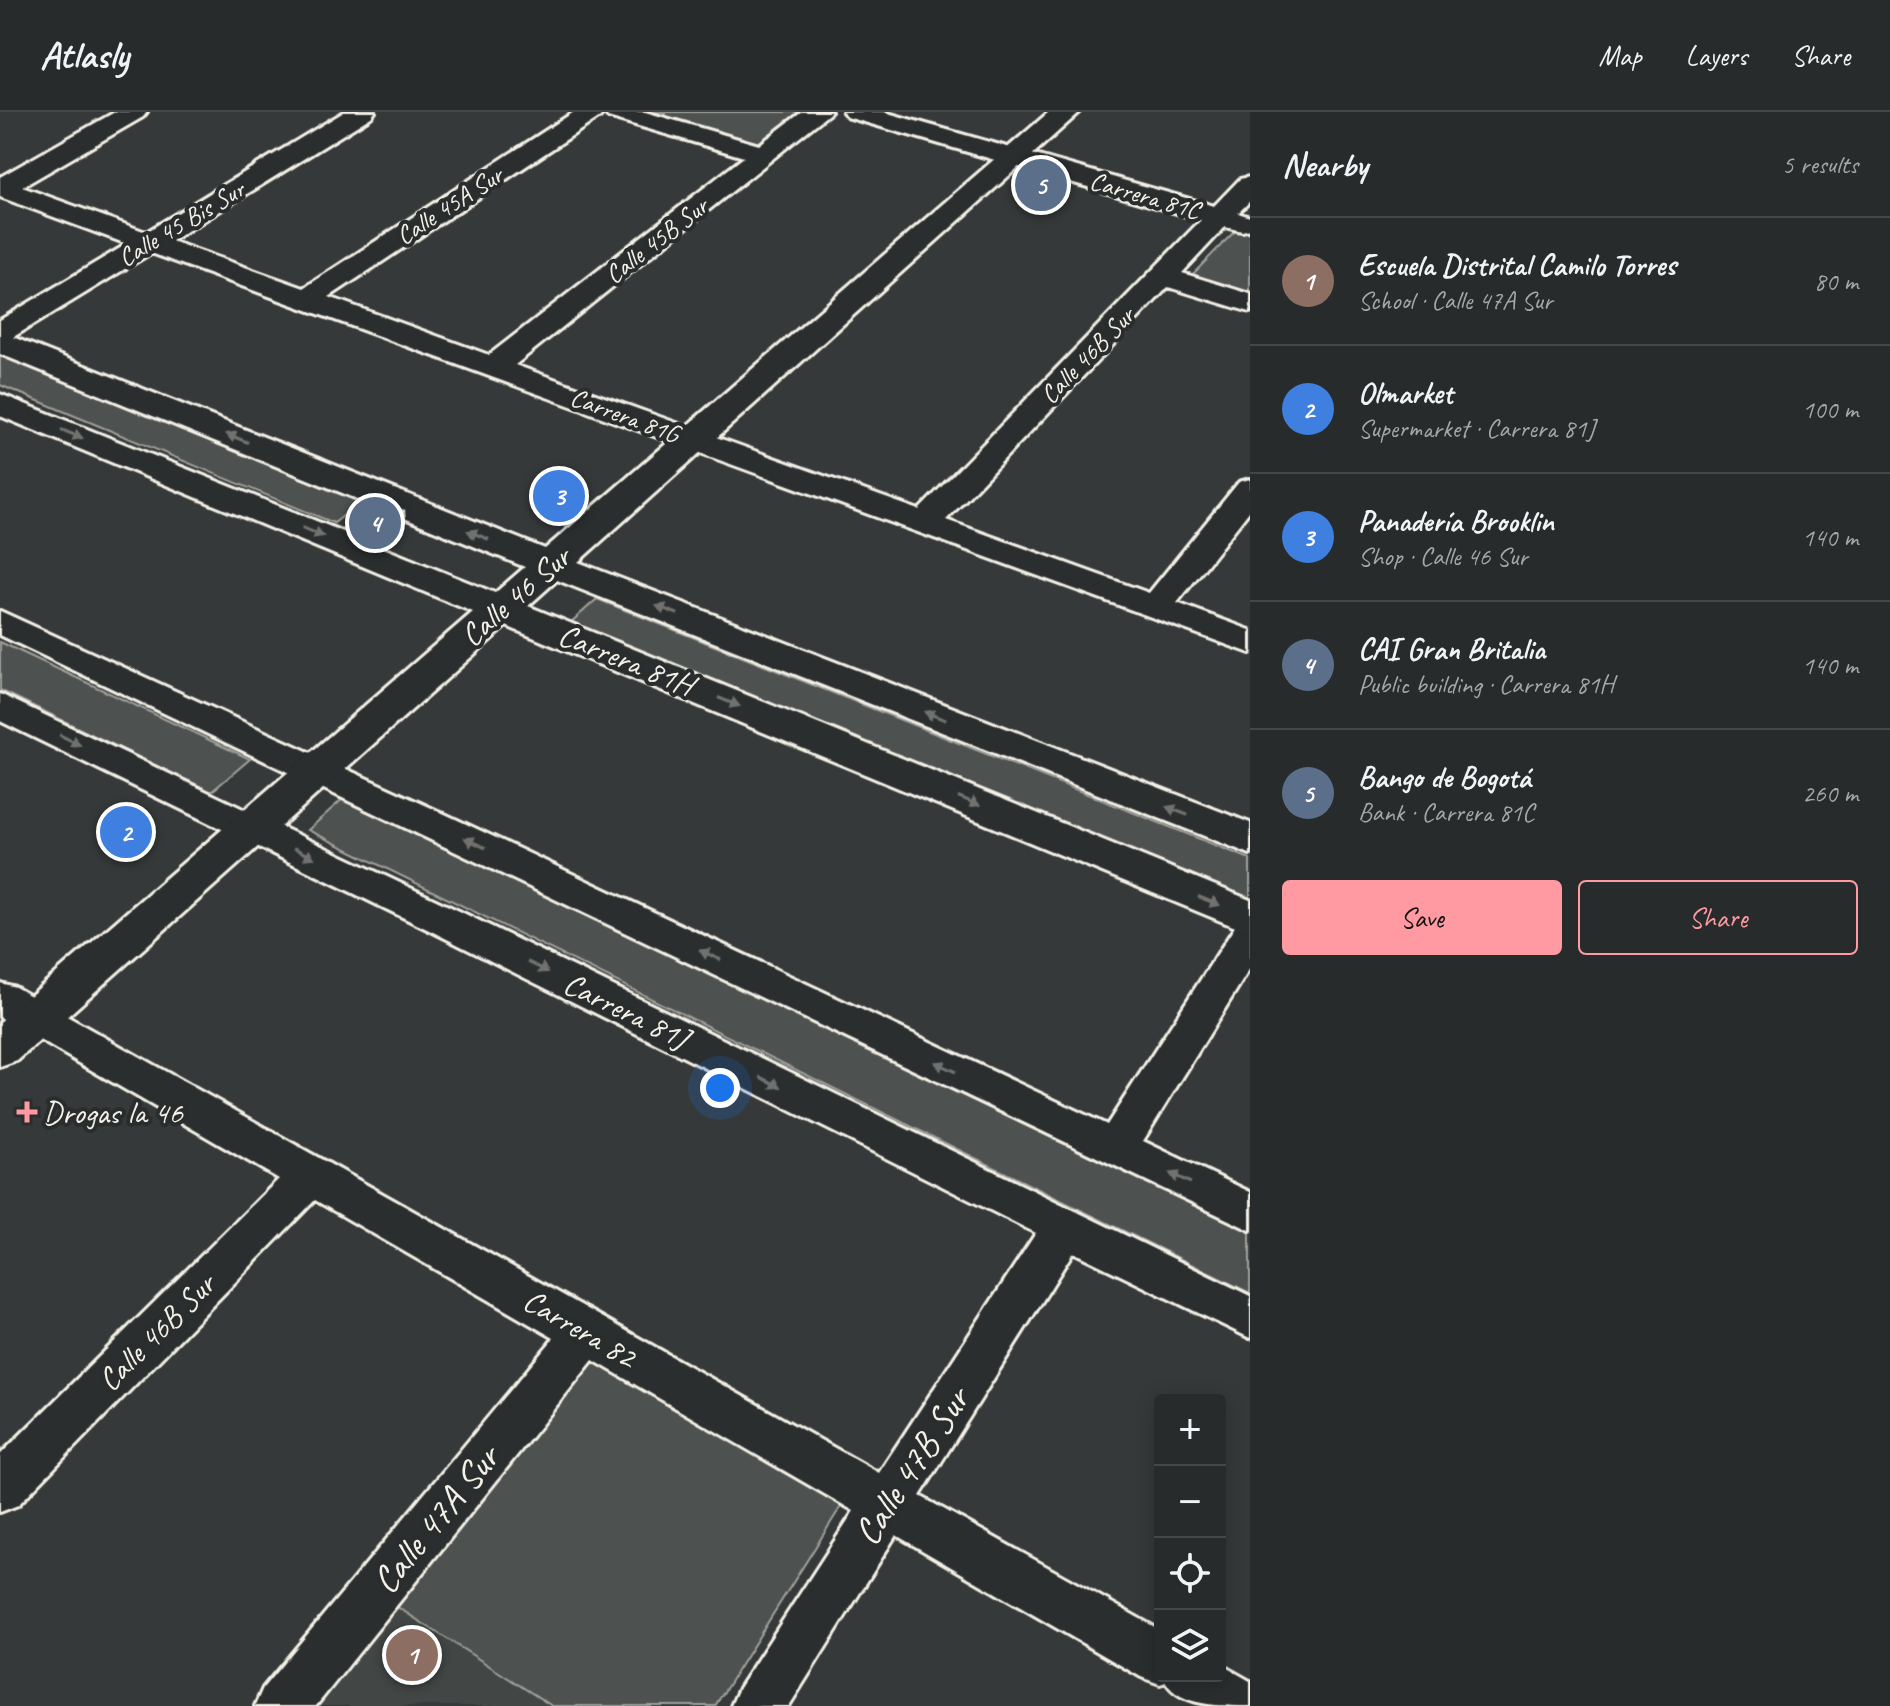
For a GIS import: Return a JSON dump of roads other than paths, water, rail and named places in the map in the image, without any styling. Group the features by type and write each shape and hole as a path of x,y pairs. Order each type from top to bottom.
{"street":[{"path":"0,188 134,112"},
{"name":"Calle 45 Bis Sur","path":"0,333 362,112"},
{"name":"Calle 45A Sur","path":"307,299 591,112"},
{"path":"617,112 764,155"},
{"name":"Calle 45B Sur","path":"493,367 818,112"},
{"name":"Carrera 81C","path":"856,112 1250,225"},
{"name":"Calle 46 Sur","path":"0,1049 18,1007 252,827 1066,112"},
{"name":"Calle 46B Sur","path":"924,524 1250,185"},
{"name":"Carrera 81G","path":"0,188 1250,642"},
{"path":"1163,276 1250,303"},
{"name":"Carrera 81H","path":"0,342 550,564 1250,839"},
{"name":"Carrera 81H","path":"0,404 1250,917"},
{"path":"1155,608 1250,489"},
{"path":"0,622 1250,1212"},
{"name":"Carrera 81J","path":"0,706 1250,1318"},
{"path":"1116,1148 1250,935"},
{"name":"Carrera 82","path":"18,1007 1154,1656"},
{"name":"Calle 46B Sur","path":"0,1489 312,1174"},
{"name":"Calle 47B Sur","path":"758,1706 1065,1226"},
{"name":"Calle 47A Sur","path":"282,1706 588,1332"},
{"path":"1200,1682 1242,1706"}],"place":[{"name":"Bango de Bogotá","path":"1041,185"},
{"name":"Panadería Brooklin","path":"559,496"},
{"name":"CAI Gran Britalia","path":"375,523"},
{"name":"Olmarket","path":"126,832"},
{"name":"Drogas la 46","path":"27,1112"},
{"name":"Escuela Distrital Camilo Torres","path":"412,1655"}]}
